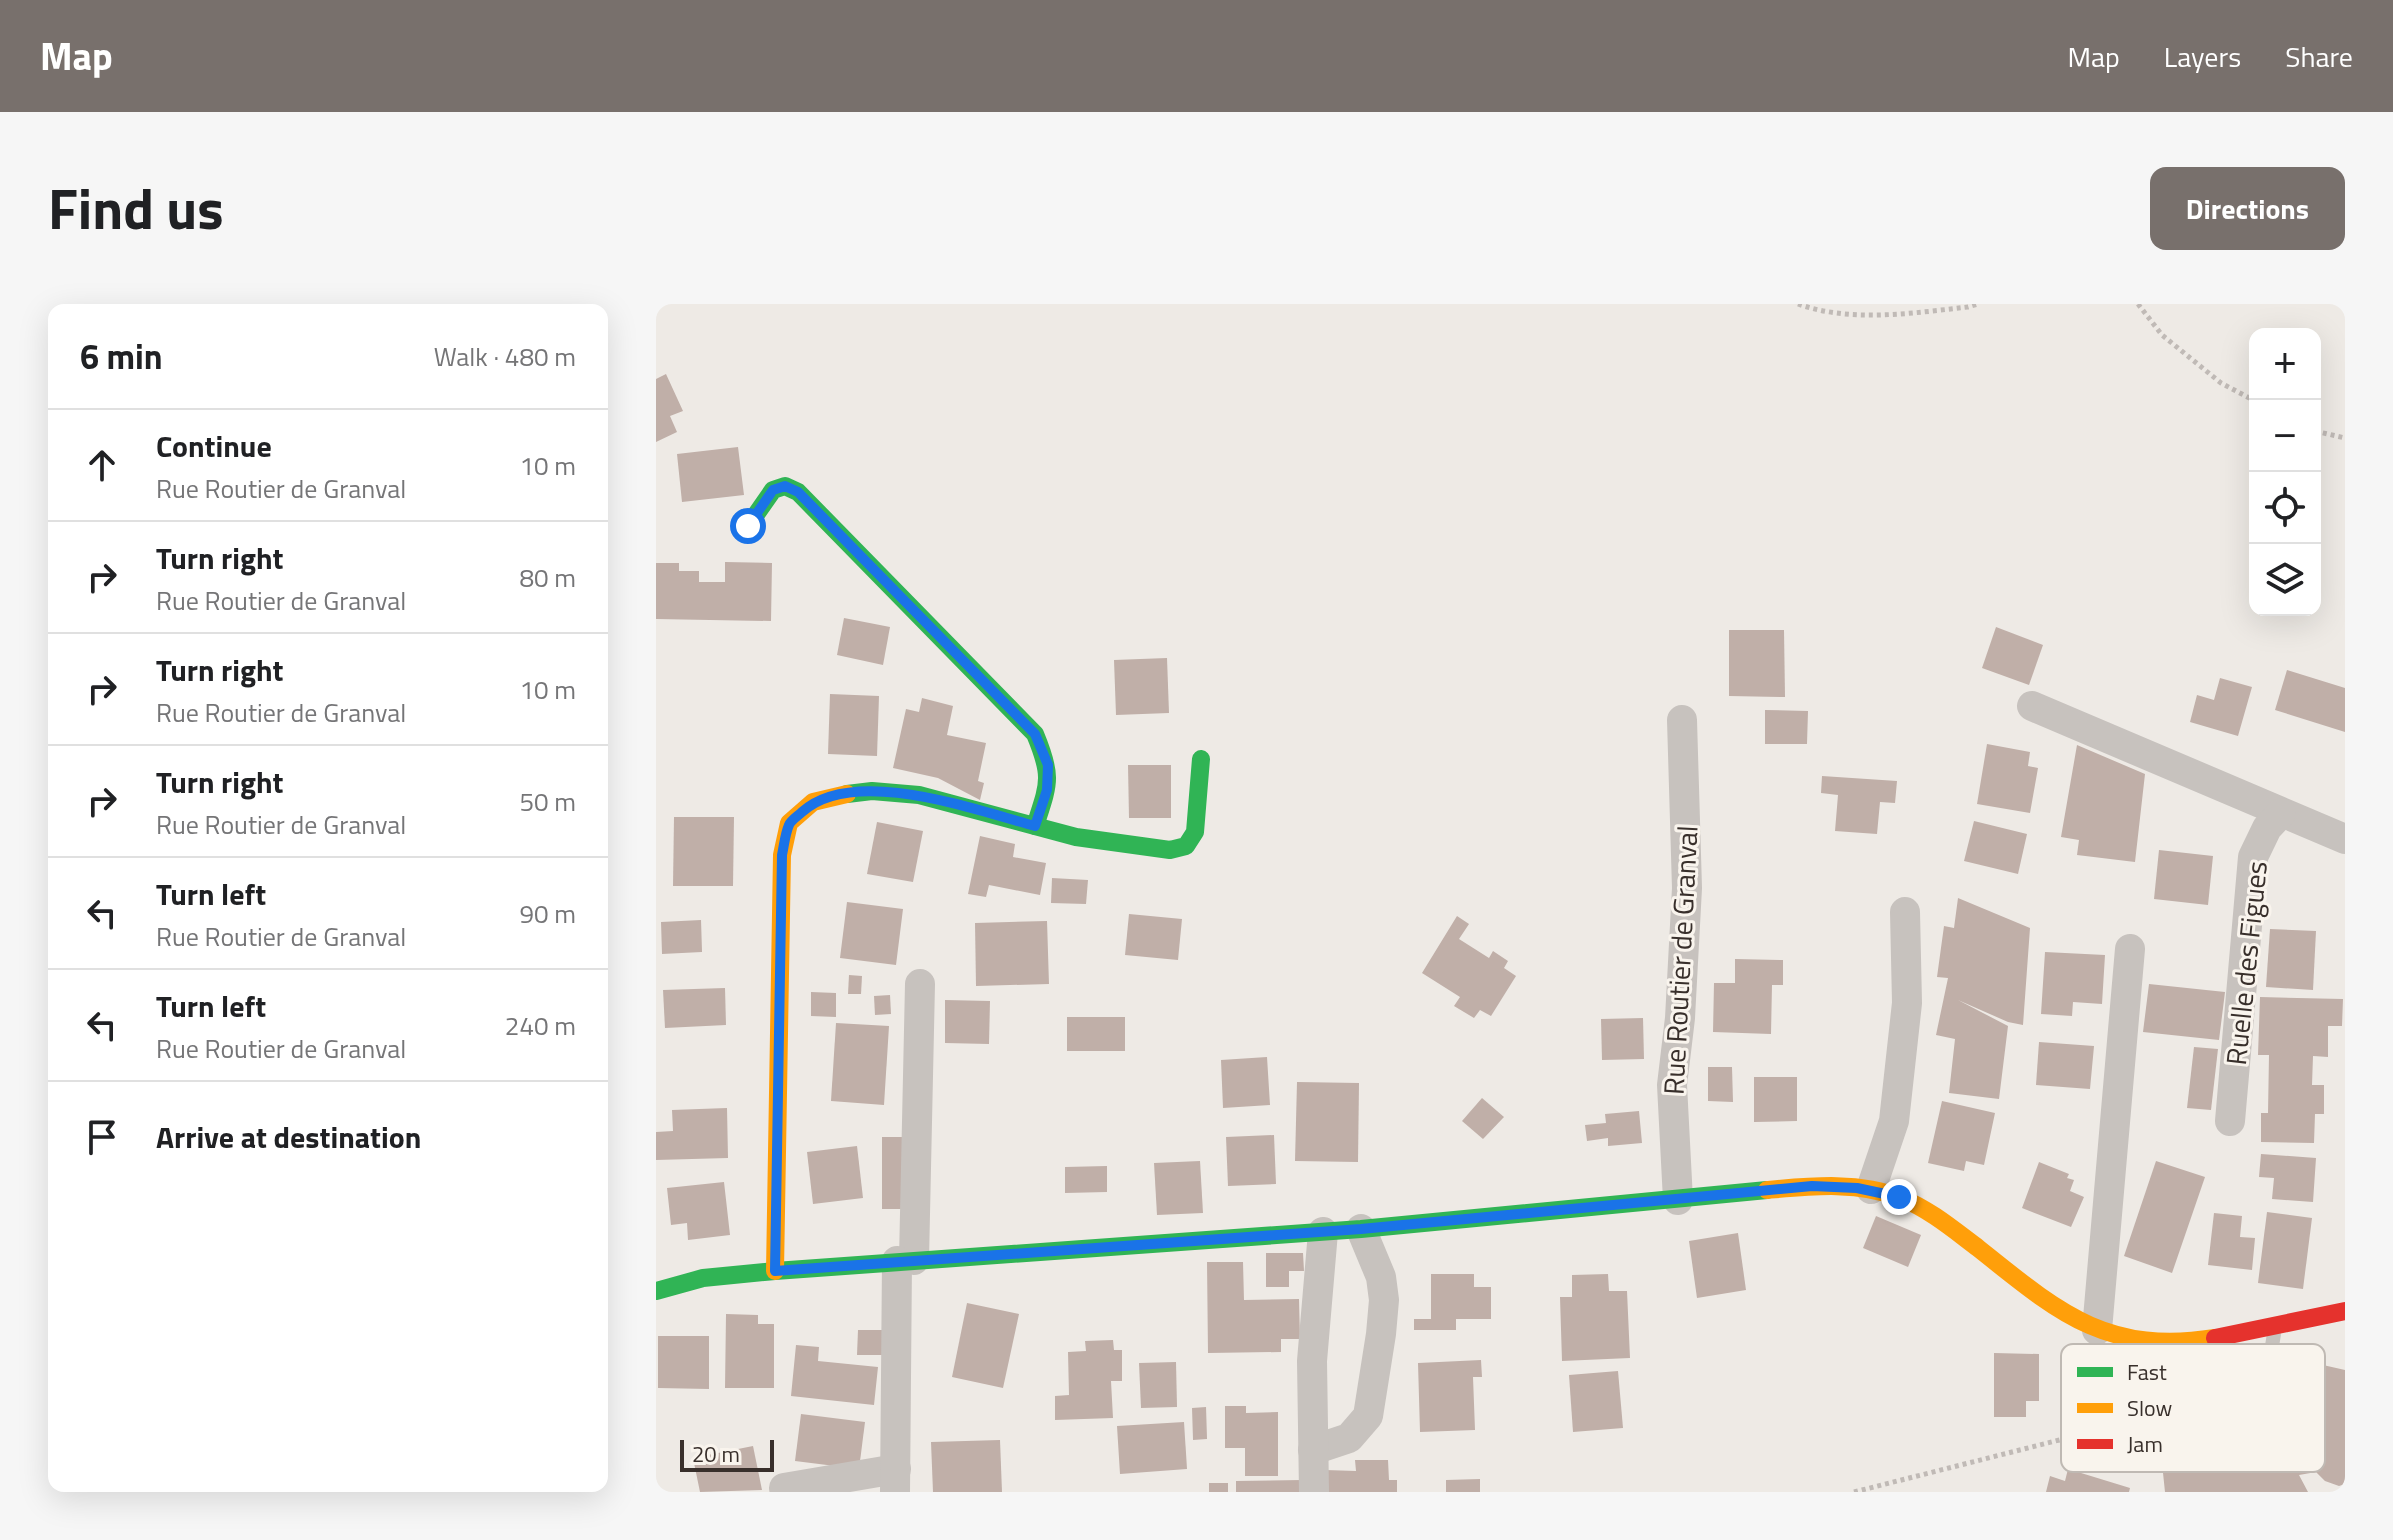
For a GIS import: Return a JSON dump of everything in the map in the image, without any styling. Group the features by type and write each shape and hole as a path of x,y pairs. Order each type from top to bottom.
{"street":[{"path":"748,526 773,490 785,486 798,492 1035,734 1048,765 1047,790 1035,826"},
{"path":"2032,706 2345,839"},
{"name":"Rue Routier de Granval","path":"1678,1200 1672,1085 1680,1018 1687,888 1682,720"},
{"path":"775,1271 782,855 789,823 813,802 872,791 919,795 1076,837 1170,850 1186,846 1195,832 1201,759"},
{"name":"Ruelle des Figues","path":"2230,1121 2253,857 2267,828 2281,813"},
{"path":"1871,1189 1894,1121 1907,1003 1905,912"},
{"path":"2097,1330 2130,949"},
{"path":"784,1488 895,1481 920,984"},
{"path":"656,1291 703,1278 775,1271 1361,1229 1812,1186 1871,1189 1899,1197 1930,1212 2067,1314 2097,1330 2143,1342 2185,1343 2345,1311"},
{"path":"1313,1450 1349,1438 1368,1416 1384,1300 1381,1277 1361,1229"},
{"path":"1314,1492 1312,1361 1323,1232"}],"lane":[{"path":"2272,1344 2275,1325"}],"path":[{"path":"1798,304 1809,308 1881,315 1978,304"},
{"path":"2138,304 2162,335 2221,383 2253,400"},
{"path":"2321,432 2345,438"},
{"path":"1854,1492 2061,1440"}],"building":[{"path":"666,374 683,411 670,416 677,432 656,442 656,379"},
{"path":"738,447 744,495 682,502 677,454"},
{"path":"725,562 772,563 771,621 656,619 656,563 679,563 679,571 699,571 699,582 725,582"},
{"path":"844,618 890,627 883,665 837,655"},
{"path":"1996,627 2043,645 2029,685 1982,668"},
{"path":"1729,630 1784,630 1785,697 1729,696"},
{"path":"1167,658 1169,713 1116,715 1114,660"},
{"path":"2287,670 2345,688 2345,732 2275,710"},
{"path":"2220,678 2252,687 2238,736 2190,722 2197,695 2214,700"},
{"path":"830,694 879,696 877,756 828,754"},
{"path":"922,698 953,706 947,735 986,743 978,781 984,783 980,800 938,778 893,768 906,709 919,712"},
{"path":"1765,710 1808,711 1807,744 1765,744"},
{"path":"1987,744 2030,752 2028,766 2038,768 2030,813 1977,804"},
{"path":"2077,745 2145,774 2135,862 2077,855 2079,840 2061,837"},
{"path":"1128,765 1171,765 1171,818 1129,818"},
{"path":"1822,776 1897,781 1895,803 1880,802 1877,834 1835,831 1838,795 1821,793"},
{"path":"674,817 734,817 733,886 673,886"},
{"path":"1974,821 2027,834 2018,874 1964,861"},
{"path":"877,822 923,831 913,882 867,874"},
{"path":"980,836 1015,844 1013,857 1046,863 1040,895 989,885 986,897 968,894"},
{"path":"2159,850 2213,856 2208,905 2154,899"},
{"path":"1052,878 1088,880 1086,904 1051,903"},
{"path":"1958,898 2030,928 2023,1025 2008,1022 1958,1000 2008,1026 1999,1099 1949,1093 1955,1039 1936,1035 1948,978 1937,977 1944,926 1954,928"},
{"path":"847,902 903,909 896,965 840,958"},
{"path":"1129,914 1182,919 1178,960 1125,955"},
{"path":"1457,916 1469,924 1459,939 1489,958 1493,951 1508,961 1504,968 1516,976 1491,1016 1480,1010 1474,1018 1454,1006 1460,997 1422,973"},
{"path":"701,920 702,952 662,954 661,922"},
{"path":"1047,921 1049,984 976,986 975,923"},
{"path":"2270,929 2316,931 2313,990 2266,987"},
{"path":"2045,952 2105,955 2102,1004 2073,1002 2072,1016 2041,1014"},
{"path":"1735,959 1783,960 1783,985 1772,985 1771,1034 1713,1032 1714,983 1735,983"},
{"path":"849,975 862,976 861,994 848,994"},
{"path":"2149,984 2225,992 2219,1040 2143,1032"},
{"path":"725,988 726,1025 665,1028 663,990"},
{"path":"811,992 836,993 836,1017 811,1016"},
{"path":"890,995 891,1014 875,1015 874,996"},
{"path":"2260,997 2343,999 2342,1026 2328,1026 2328,1057 2313,1056 2312,1085 2324,1085 2324,1114 2315,1114 2314,1143 2261,1142 2261,1113 2268,1113 2269,1055 2258,1055"},
{"path":"945,1000 990,1001 989,1044 945,1043"},
{"path":"1067,1017 1125,1017 1125,1051 1067,1051"},
{"path":"1643,1018 1644,1059 1602,1060 1601,1019"},
{"path":"836,1023 889,1026 884,1105 831,1101"},
{"path":"2039,1042 2094,1046 2090,1089 2036,1085"},
{"path":"2194,1047 2218,1049 2211,1110 2187,1108"},
{"path":"1267,1057 1270,1105 1223,1108 1221,1060"},
{"path":"1708,1067 1732,1067 1733,1102 1708,1101"},
{"path":"1754,1077 1797,1077 1797,1121 1754,1122"},
{"path":"1297,1082 1359,1083 1358,1162 1295,1161"},
{"path":"1482,1098 1504,1117 1483,1139 1462,1121"},
{"path":"1942,1101 1995,1113 1984,1165 1966,1161 1964,1171 1928,1163"},
{"path":"727,1108 728,1158 656,1160 656,1132 673,1131 672,1110"},
{"path":"1639,1111 1642,1143 1608,1146 1608,1138 1587,1141 1585,1125 1606,1123 1605,1114"},
{"path":"1274,1135 1276,1184 1228,1186 1226,1137"},
{"path":"882,1137 904,1137 904,1209 882,1209"},
{"path":"857,1146 863,1198 813,1204 807,1152"},
{"path":"2261,1154 2316,1158 2313,1202 2272,1199 2274,1178 2259,1177"},
{"path":"1200,1161 1203,1213 1157,1215 1154,1163"},
{"path":"2156,1161 2205,1177 2172,1273 2124,1256"},
{"path":"2039,1162 2069,1174 2067,1178 2074,1180 2070,1191 2084,1197 2071,1227 2022,1208"},
{"path":"1107,1166 1107,1192 1065,1193 1065,1167"},
{"path":"724,1182 730,1235 688,1240 687,1223 671,1225 667,1188"},
{"path":"2267,1212 2312,1218 2303,1289 2258,1283"},
{"path":"2214,1213 2242,1216 2240,1237 2255,1238 2252,1270 2208,1265"},
{"path":"1876,1216 1921,1235 1908,1267 1863,1248"},
{"path":"1738,1233 1746,1290 1697,1298 1689,1241"},
{"path":"1266,1253 1303,1253 1304,1271 1289,1271 1289,1287 1266,1287"},
{"path":"1207,1262 1243,1262 1244,1300 1299,1299 1300,1339 1281,1339 1281,1352 1208,1353"},
{"path":"1431,1274 1474,1274 1474,1287 1491,1287 1491,1319 1456,1319 1456,1330 1414,1330 1414,1319 1431,1319"},
{"path":"1608,1274 1609,1291 1627,1291 1630,1358 1562,1361 1560,1297 1572,1297 1572,1275"},
{"path":"967,1303 1019,1314 1003,1388 952,1377"},
{"path":"726,1314 758,1315 758,1324 774,1324 774,1388 725,1388"},
{"path":"858,1330 884,1330 884,1355 857,1355"},
{"path":"658,1336 709,1336 709,1389 658,1388"},
{"path":"1113,1340 1114,1350 1122,1350 1122,1381 1111,1381 1113,1418 1055,1420 1055,1396 1069,1395 1068,1352 1086,1351 1085,1341"},
{"path":"796,1345 819,1347 818,1361 878,1367 874,1405 791,1396"},
{"path":"1994,1353 2039,1354 2039,1401 2026,1401 2026,1417 1994,1417"},
{"path":"1481,1360 1482,1377 1473,1377 1475,1430 1420,1432 1418,1363"},
{"path":"1176,1362 1177,1407 1141,1408 1139,1363"},
{"path":"2325,1365 2345,1370 2345,1484 2339,1486 2325,1481 2316,1472 2325,1472"},
{"path":"1618,1371 1623,1428 1573,1432 1569,1375"},
{"path":"1225,1406 1246,1406 1246,1413 1278,1412 1278,1476 1245,1476 1245,1448 1225,1448"},
{"path":"1206,1407 1207,1439 1193,1440 1192,1408"},
{"path":"801,1414 865,1422 859,1469 795,1461"},
{"path":"1184,1422 1187,1469 1120,1474 1117,1426"},
{"path":"1000,1440 1002,1492 933,1492 931,1442"},
{"path":"753,1446 762,1490 700,1492 693,1458"},
{"path":"1355,1460 1388,1460 1389,1480 1397,1480 1397,1492 1325,1492 1325,1470 1356,1471"},
{"path":"2067,1472 2078,1472 2130,1488 2129,1492 2046,1492 2050,1476 2065,1481"},
{"path":"2163,1472 2316,1472 2299,1475 2308,1492 2165,1492"},
{"path":"1480,1479 1480,1492 1446,1492 1446,1480"},
{"path":"1302,1480 1302,1492 1236,1492 1236,1481"},
{"path":"1209,1483 1228,1483 1228,1492 1209,1492"}],"traffic: fast":[{"path":"748,526 773,490 785,486 798,492 1035,734 1047,771 1035,826"},
{"path":"847,794 872,791 919,795 1076,837 1170,850 1186,846 1195,832 1201,759"},
{"path":"656,1291 703,1278 775,1271 1361,1229 1767,1190"}],"traffic: slow":[{"path":"775,1271 782,855 789,823 813,802 847,794"},
{"path":"1767,1190 1852,1187 1901,1198 1931,1214 2033,1291 2086,1323 2113,1334 2143,1340 2177,1342 2215,1338"}],"traffic: jam":[{"path":"2215,1338 2345,1311"}],"route":[{"path":"748,526 773,490 785,486 798,492 1035,734 1048,765 1047,790 1035,826 919,795 872,791 813,802 789,823 782,855 775,1271 1361,1229 1812,1186 1871,1189 1899,1197"}]}
